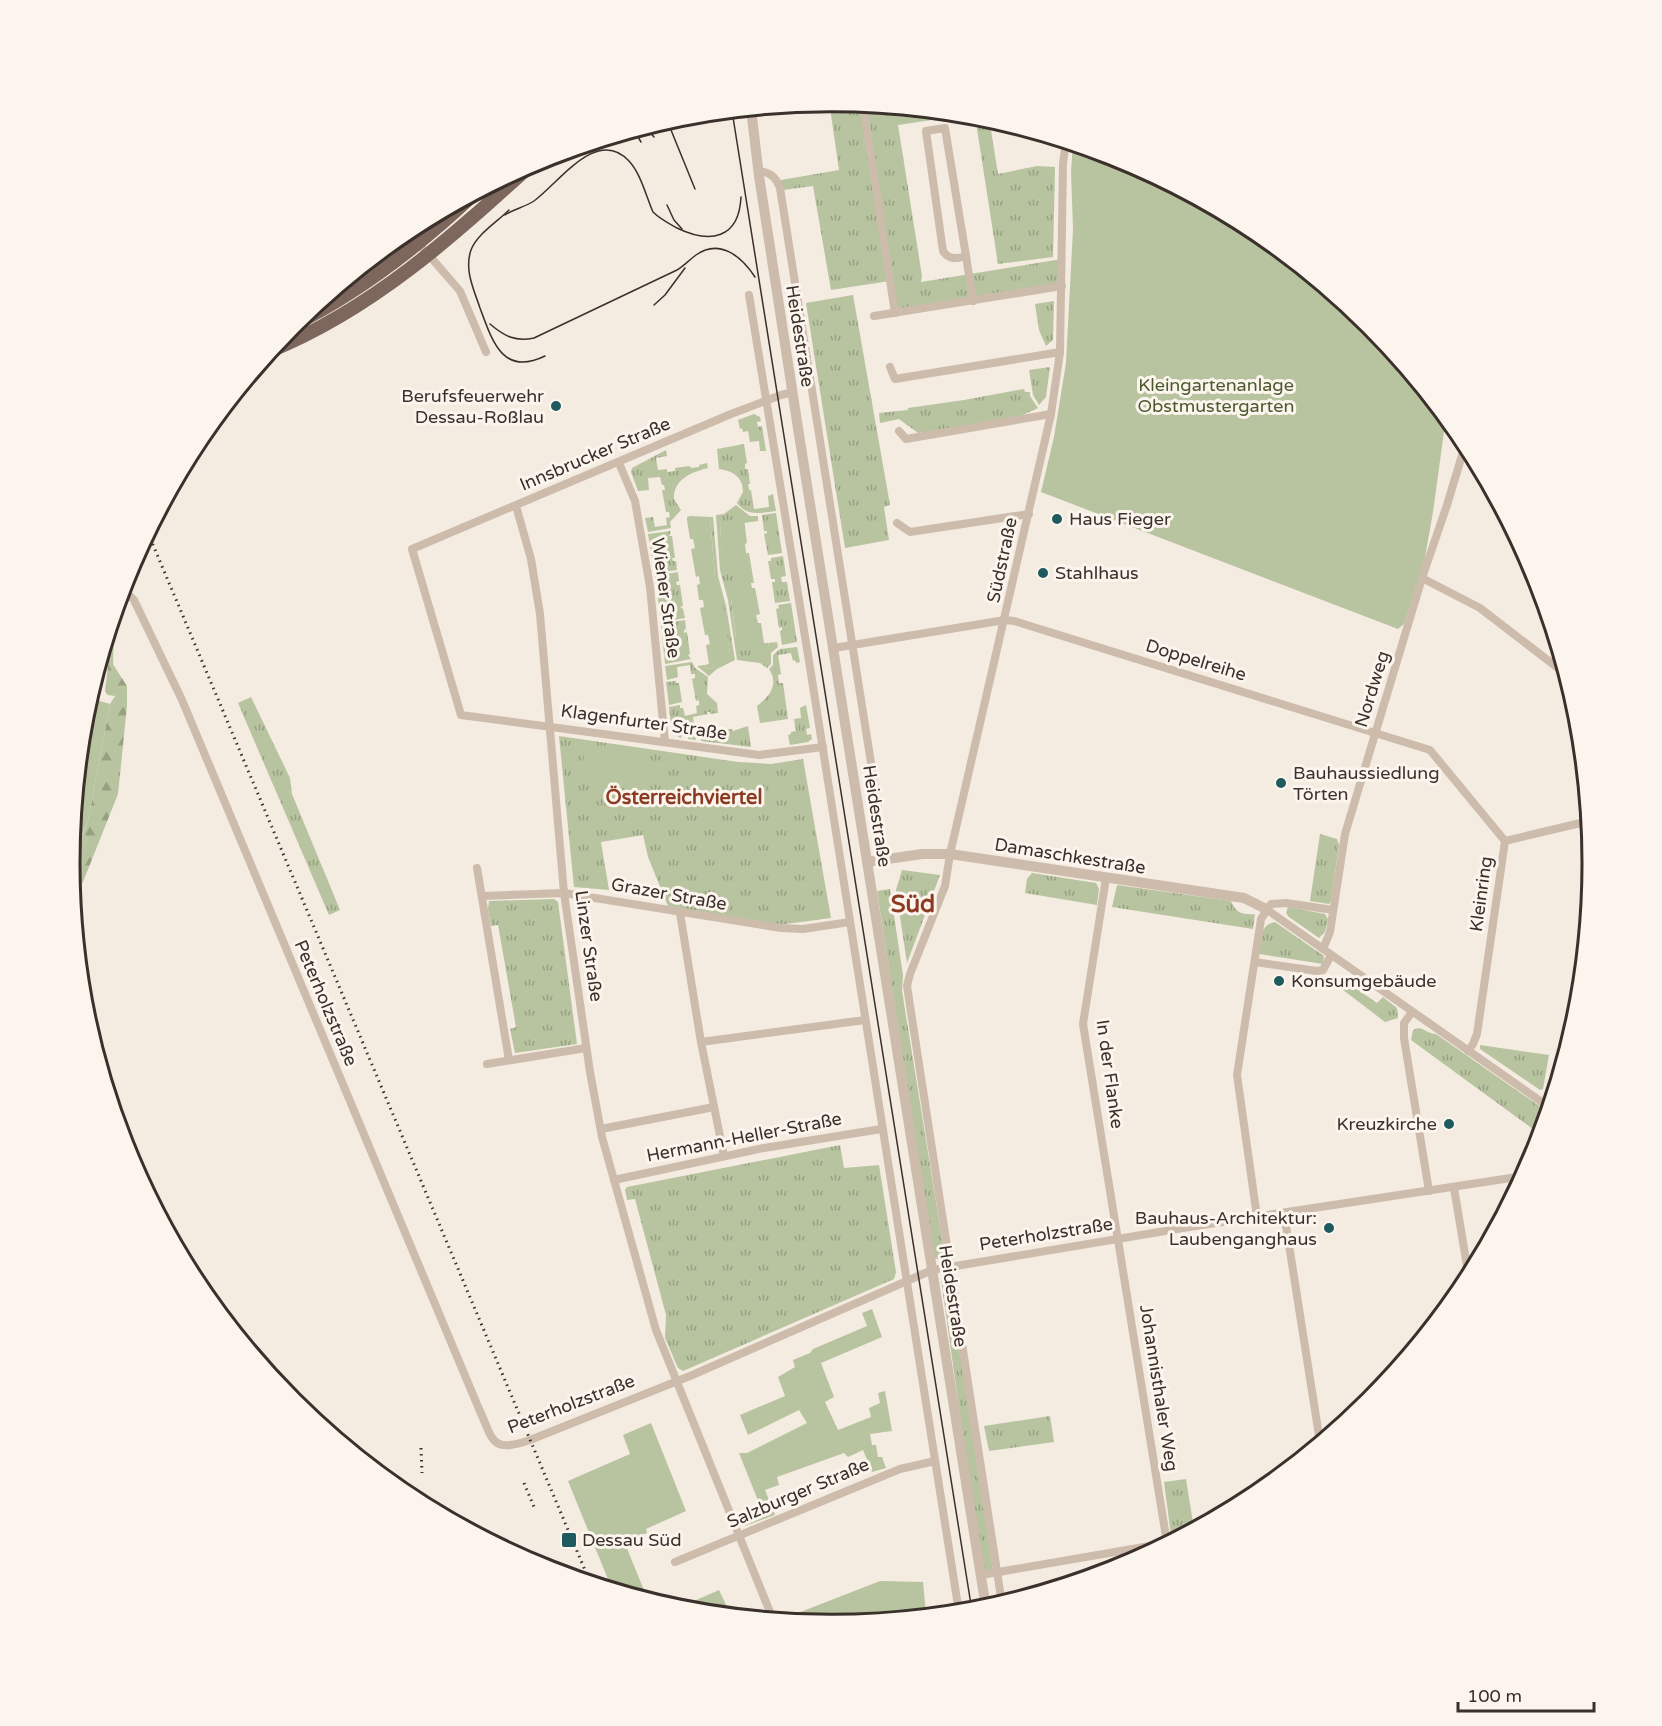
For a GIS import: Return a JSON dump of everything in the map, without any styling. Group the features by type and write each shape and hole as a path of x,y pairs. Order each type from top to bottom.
{"main road":[{"path":"292,341 335,320 430,255 509,185"},
{"path":"325,309 362,286 451,214"}],"street":[{"path":"864,113 895,314"},
{"name":"Heidestraße","path":"753,116 758,171 985,1598"},
{"path":"966,256 953,258 943,251 926,131 945,128 966,256 973,301"},
{"name":"Südstraße","path":"910,974 945,886 950,854 1052,414 1060,352 1065,149"},
{"name":"Heidestraße","path":"758,171 770,174 777,180 780,188 878,807"},
{"path":"414,237 460,291 486,352"},
{"path":"874,316 1062,286"},
{"path":"749,295 823,747 957,1603"},
{"path":"890,367 895,379 1060,352"},
{"name":"Innsbrucker Straße","path":"461,715 412,549 767,400 793,392"},
{"path":"899,431 906,439 1052,414"},
{"name":"Nordweg","path":"1323,949 1328,939 1345,834 1422,578 1462,455"},
{"name":"Wiener Straße","path":"619,463 635,501 650,587 665,742"},
{"name":"Linzer Straße","path":"516,506 531,559 540,614 564,893 586,1048 601,1129 656,1330 675,1382 770,1612"},
{"path":"897,523 910,532 1029,514"},
{"path":"1422,578 1480,608 1557,667"},
{"name":"Peterholzstraße","path":"129,595 134,600 182,700 360,1128 493,1439 500,1445 505,1447 516,1445 675,1382 932,1270 1513,1178"},
{"path":"834,648 1005,620"},
{"name":"Doppelreihe","path":"1005,620 1375,733"},
{"name":"Klagenfurter Straße","path":"461,715 759,755 823,747"},
{"name":"Kleinring","path":"1375,733 1430,750 1505,841 1477,1034 1468,1051"},
{"path":"1505,841 1581,823"},
{"name":"Damaschkestraße","path":"867,862 922,854 950,854 1244,898 1266,909 1544,1103"},
{"path":"477,868 509,1060"},
{"name":"In der Flanke","path":"1106,878 1083,1024 1118,1239"},
{"name":"Grazer Straße","path":"482,896 564,893 781,928 803,929 850,921"},
{"path":"1257,1217 1238,1075 1261,920 1270,904 1281,902 1333,910"},
{"path":"680,913 700,1042 724,1156"},
{"path":"1255,962 1317,971 1323,970 1331,955"},
{"name":"Heidestraße","path":"910,974 908,992 1001,1595"},
{"path":"1412,1011 1404,1023 1404,1038 1429,1191"},
{"path":"700,1042 865,1020"},
{"path":"487,1064 586,1048"},
{"path":"601,1129 714,1107"},
{"name":"Hermann-Heller-Straße","path":"614,1180 724,1156 881,1129"},
{"path":"1454,1188 1467,1264"},
{"path":"1284,1213 1319,1434"},
{"name":"Johannisthaler Weg","path":"1118,1239 1166,1536"},
{"name":"Salzburger Straße","path":"675,1562 900,1468 935,1461"},
{"path":"981,1575 1139,1548"}],"green space":[{"path":"831,112 880,113 937,119 898,125 922,276 921,282 1062,259 1062,286 895,313 890,281 831,290 813,186 783,190 781,180 839,170"},
{"path":"977,126 991,129 998,174 1037,166 1055,167 1053,257 998,264"},
{"name":"Kleingartenanlage Obstmustergarten","path":"1072,151 1163,189 1249,238 1326,298 1362,332 1396,368 1444,429 1425,557 1404,624 1398,629 1041,492 1054,437 1066,363 1073,229"},
{"path":"853,295 890,505 884,507 889,540 845,548 806,303"},
{"path":"1054,301 1053,340 1046,346 1039,330 1035,304"},
{"path":"1050,367 1046,397 1039,405 1033,395 1029,370"},
{"path":"1024,389 1025,392 1030,392 1038,408 1014,419 918,433 899,419 880,423 879,413"},
{"path":"754,414 760,417 761,421 757,422 758,427 762,426 766,451 760,451 759,441 750,442 748,431 743,432 742,428 740,429 738,420"},
{"path":"744,444 747,463 745,469 748,469 750,484 748,484 754,509 769,507 768,496 773,494 776,511 755,513 745,510 737,503 743,492 741,482 733,473 719,469 717,449"},
{"path":"666,450 667,456 656,458 658,470 675,471 675,468 699,467 707,463 708,468 684,478 676,487 674,499 681,510 670,522 671,528 648,532 645,518 653,517 655,527 667,525 666,518 670,517 669,512 666,512 662,490 665,490 664,485 660,477 648,478 649,490 638,491 631,472 632,468"},
{"path":"736,505 750,516 758,516 758,521 744,523 744,519 720,523 722,552 737,575 737,599 731,599 736,638 769,646 768,643 777,642 778,647 771,653 771,664 767,668 760,663 737,660 728,600 720,570 716,515 724,514"},
{"path":"776,513 782,553 768,555 764,534 767,531 764,531 762,515"},
{"path":"690,516 710,517 715,577 723,602 731,661 706,669 705,665 709,664 706,645 710,644 708,635 705,635 700,608 704,607 703,600 699,600 697,585 700,584 699,576 696,577 691,549 695,548 693,539 690,539 687,520"},
{"path":"710,517 713,517 718,576 726,606 735,660 709,676 697,666 705,665 706,669 718,666 730,652 715,577"},
{"path":"744,518 746,553 749,553 754,583 751,583 752,588 755,588 760,614 756,615 758,623 761,623 764,643 768,643 769,647 738,651 731,599 737,598 737,576 733,576 731,566 722,558 720,522"},
{"path":"671,531 669,536 672,536 675,558 672,558 676,561 677,570 655,573 648,534"},
{"path":"783,556 786,576 781,577 782,582 787,582 790,601 775,603 772,582 775,582 775,579 771,579 768,561 771,561 771,558"},
{"path":"678,572 679,581 676,582 680,585 683,606 680,607 683,609 685,618 661,622 655,576"},
{"path":"791,603 797,642 782,645 780,631 782,627 779,628 776,609 779,608 778,605"},
{"path":"685,620 684,633 687,632 690,654 688,655 691,659 665,664 661,624"},
{"path":"114,639 113,667 109,654"},
{"path":"797,647 800,662 793,661 791,653 778,655 781,674 778,675 779,683 783,683 788,719 760,723 757,706 772,689 773,680 769,669 773,665 773,655 780,649"},
{"path":"109,658 127,686 118,794 80,885 80,854 87,839 83,833 88,821 110,704 115,696 108,695 105,691"},
{"path":"692,662 695,668 708,677 707,694 717,703 718,713 707,712 708,714 693,717 696,740 688,739 688,734 682,734 681,738 672,733 669,707 680,705 685,716 697,713 696,706 699,705 699,700 696,701 692,679 695,678 695,674 691,674 690,665 677,667 678,677 667,680 665,666"},
{"path":"666,682 679,683 682,702 669,705"},
{"path":"251,697 290,778 292,794 340,910 329,915 238,703"},
{"path":"98,700 110,704 88,821 81,838 86,765"},
{"path":"806,705 810,728 806,729 807,735 811,734 812,739 808,742 790,745 788,735 796,731 794,719 801,718 800,708"},
{"path":"748,726 751,747 701,741 700,734 708,732 709,735 717,734 716,731 732,729 733,731"},
{"path":"559,736 738,762 771,764 803,759 831,918 778,925 668,906 648,857 643,835 601,842 609,890 574,887"},
{"path":"583,748 645,756 647,790 585,784"},
{"path":"83,833 87,839 80,854"},
{"path":"1320,834 1337,839 1339,845 1329,904 1310,901"},
{"path":"902,870 940,875 907,963 896,890"},
{"path":"1032,873 1096,883 1099,889 1097,905 1025,893 1027,879"},
{"path":"1117,885 1231,901 1240,912 1255,914 1253,929 1112,907"},
{"path":"890,889 903,975 902,991 945,1258 934,1259 877,891"},
{"path":"554,899 558,902 577,1044 515,1053 510,1029 516,1027 498,925 491,926 489,901"},
{"path":"1288,907 1325,914 1328,919 1325,932 1319,938 1289,917 1286,913"},
{"path":"1275,922 1324,956 1323,964 1259,954 1263,930"},
{"path":"1335,976 1377,1003 1383,997 1397,1008 1398,1018 1385,1022 1334,983"},
{"path":"1418,1028 1436,1034 1542,1108 1533,1129 1411,1040 1413,1030"},
{"path":"1480,1045 1549,1055 1543,1089 1540,1090 1480,1049"},
{"path":"840,1145 844,1168 879,1165 896,1272 894,1279 683,1371 678,1368 665,1338 666,1315 635,1199 627,1200 625,1190 627,1187"},
{"path":"949,1277 993,1570 982,1572 941,1279"},
{"path":"872,1309 882,1337 821,1363 834,1397 825,1402 838,1430 871,1417 869,1408 880,1403 878,1393 885,1391 892,1431 870,1434 872,1445 876,1445 878,1457 882,1457 886,1468 872,1472 863,1450 848,1457 844,1453 777,1477 779,1485 765,1490 775,1515 745,1526 743,1522 763,1513 739,1453 747,1453 807,1423 799,1410 748,1435 740,1415 785,1396 778,1377 795,1367 793,1360 867,1326 862,1313"},
{"path":"1050,1416 1054,1442 989,1451 984,1426"},
{"path":"651,1423 686,1511 646,1529 647,1533 642,1535 644,1539 626,1546 644,1591 609,1581 568,1481 630,1454 623,1435"},
{"path":"1186,1479 1193,1521 1171,1533 1164,1482"},
{"path":"880,1581 923,1582 926,1608 831,1615 796,1614"},
{"path":"719,1590 727,1607 693,1601"}],"tram line":[{"path":"733,118 970,1601"},
{"path":"670,129 695,189"},
{"path":"651,134 654,137"},
{"path":"637,137 641,142"},
{"path":"505,215 534,201 579,161 604,150 617,152 629,161 640,179 653,212 658,217 689,233 711,236 729,229 735,222 741,197"},
{"path":"667,205 674,220 682,229"},
{"path":"509,210 482,233 474,244 469,257 471,280 489,332 501,352 518,362 545,356"},
{"path":"490,324 510,337 534,338 677,270 696,255 714,248 730,252 744,263 755,277"},
{"path":"654,305 665,295 685,268"}],"railway":[{"path":"152,542 587,1574"},
{"path":"421,1448 422,1473"},
{"path":"524,1483 534,1507"}],"place":[{"name":"Berufsfeuerwehr Dessau-Roßlau","path":"556,406"},
{"name":"Haus Fieger","path":"1057,519"},
{"name":"Stahlhaus","path":"1043,573"},
{"name":"Bauhaussiedlung Törten","path":"1281,783"},
{"name":"Konsumgebäude","path":"1279,981"},
{"name":"Kreuzkirche","path":"1449,1124"},
{"name":"Bauhaus-Architektur: Laubenganghaus","path":"1329,1228"},
{"name":"Dessau Süd","path":"569,1540"}],"district":[{"name":"Österreichviertel","path":"684,797"},
{"name":"Süd","path":"913,904"}]}
